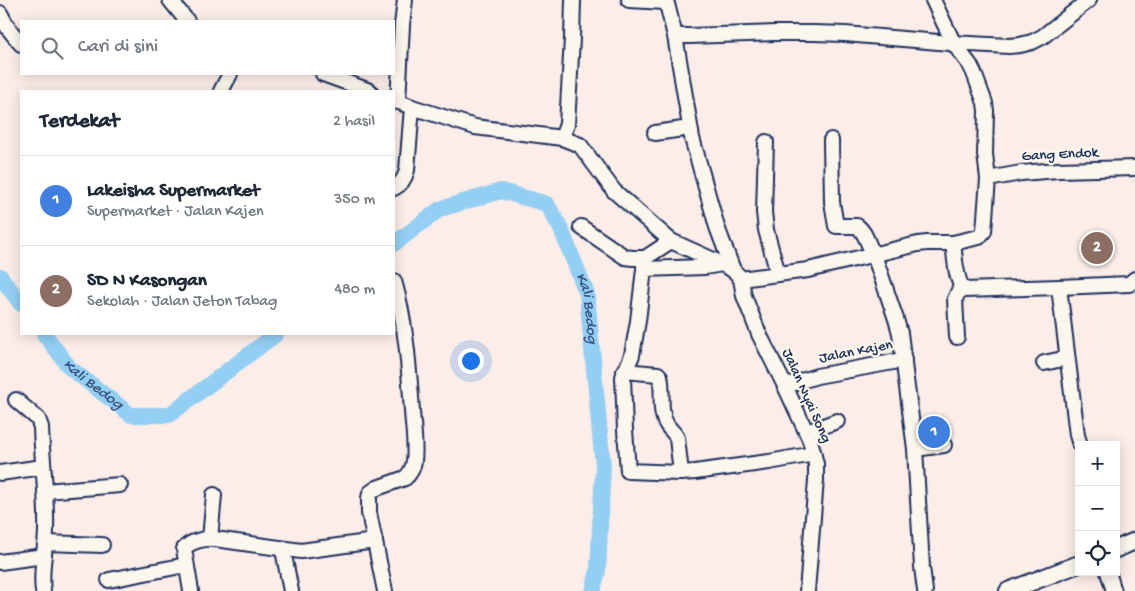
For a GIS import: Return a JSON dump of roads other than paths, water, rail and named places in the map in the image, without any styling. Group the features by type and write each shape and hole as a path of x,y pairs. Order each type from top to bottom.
{"main road":[{"path":"1120,547 1135,541"},
{"path":"1008,591 1038,586 1075,566"}],"street":[{"path":"170,0 184,20"},
{"path":"395,187 405,178 407,170 401,103 402,25 405,0"},
{"path":"562,138 567,124 573,0"},
{"path":"628,0 666,1"},
{"path":"581,227 625,257 644,263 705,266 732,271 778,274 808,270 918,244 953,243 979,237 984,231 988,179 985,154 985,103 970,64 954,44 933,0"},
{"path":"675,36 814,33 846,34 954,44 1009,46 1032,42 1042,37 1089,0"},
{"name":"Jalan Nyai Song","path":"666,1 675,36 690,128 732,271 759,334 806,432 814,454 816,480 807,591"},
{"path":"0,13 8,28 20,43"},
{"path":"222,90 230,75"},
{"path":"326,75 367,90"},
{"path":"401,103 476,127 562,138 580,146"},
{"path":"567,124 580,146 614,191 671,241 732,271"},
{"path":"655,133 690,128"},
{"path":"831,140 832,202 836,226 860,227 874,254 900,333 915,449 925,591"},
{"path":"766,142 764,212 766,230 778,274"},
{"name":"Gang Endok","path":"988,179 1020,173 1135,168"},
{"path":"671,241 644,263 638,322 632,355 623,377 628,471 681,473 769,462 814,454"},
{"path":"953,243 959,280 963,289 967,290 1129,284 1135,279"},
{"path":"957,337 955,300 961,286"},
{"path":"385,591 368,506 370,493 377,488 405,478 409,475 414,462 409,369 395,287"},
{"path":"1059,287 1079,441"},
{"path":"1044,363 1067,358"},
{"name":"Jalan Kajen","path":"785,386 817,376 904,360"},
{"path":"624,371 658,374 660,376 664,420 668,428 678,438 681,473"},
{"path":"16,400 40,421 41,427 46,519 43,591"},
{"path":"806,432 836,421"},
{"path":"915,449 944,445"},
{"path":"0,473 43,466"},
{"path":"45,491 120,485"},
{"path":"210,538 214,494"},
{"path":"191,591 184,554 186,547 192,543 210,538 283,550 301,551 374,542"},
{"path":"0,562 45,550 102,544"},
{"path":"283,550 291,591"},
{"path":"109,580 186,565"},
{"path":"1109,576 1114,591"}],"waterway":[{"name":"Kali Bedog","path":"395,243 440,209 501,191 547,204 561,229 587,294 603,467 598,570 593,591"},
{"name":"Kali Bedog","path":"0,276 20,303"},
{"name":"Kali Bedog","path":"45,335 70,368 131,415 169,415 275,335"}],"place":[{"name":"SD N Kasongan","path":"1097,248"},
{"name":"Lakeisha Supermarket","path":"934,432"}]}
